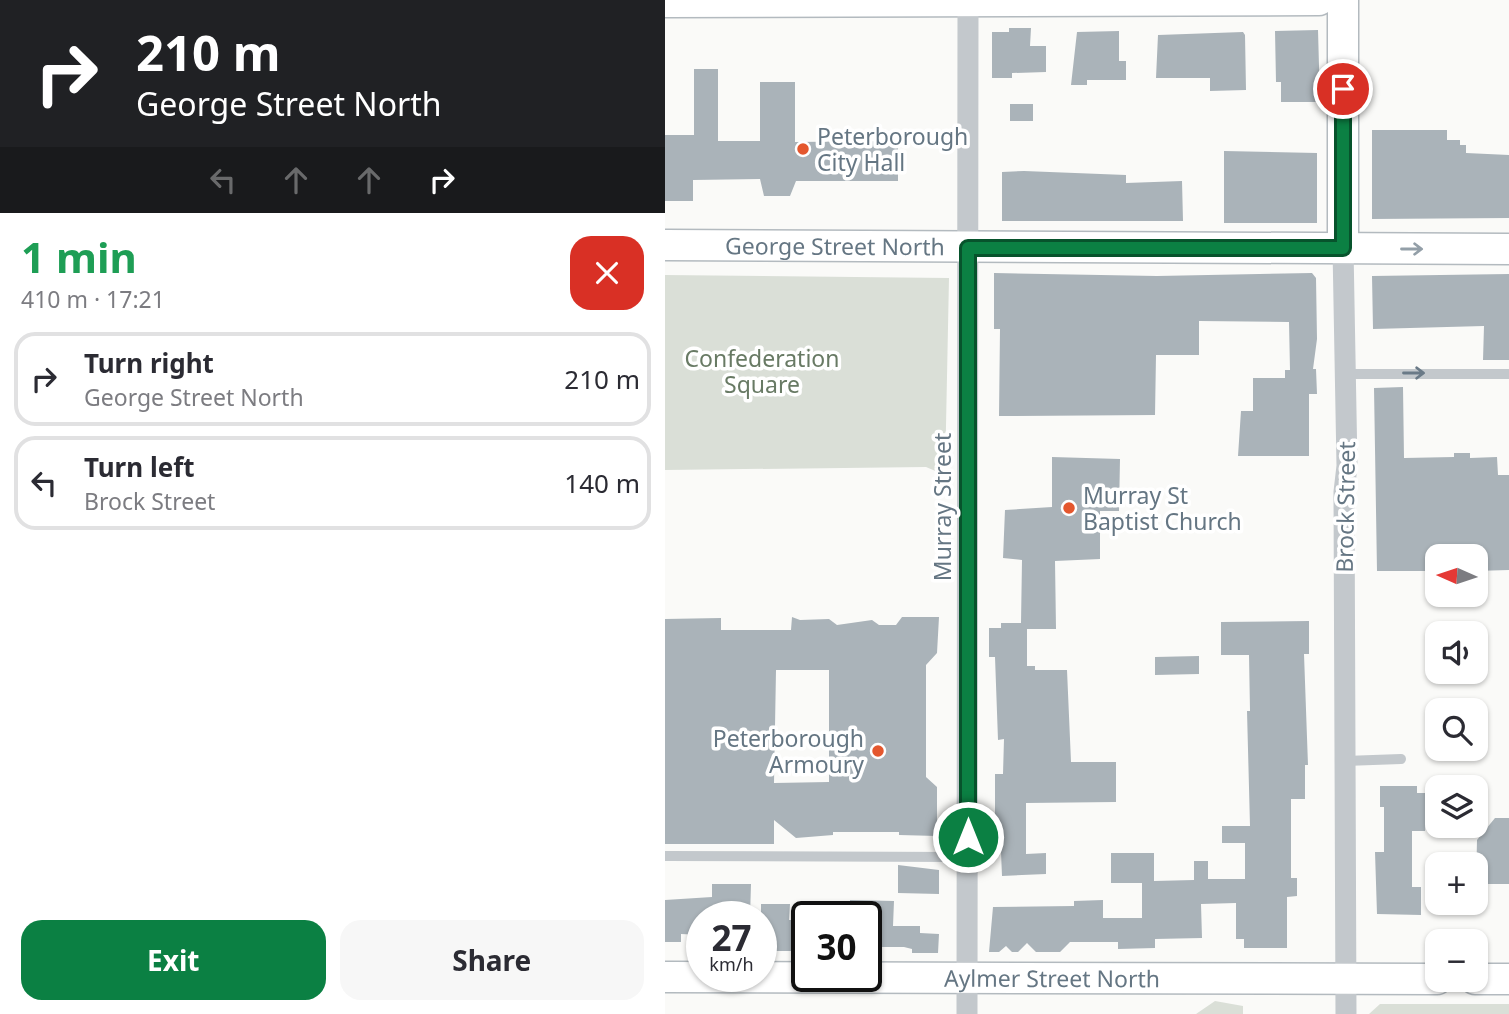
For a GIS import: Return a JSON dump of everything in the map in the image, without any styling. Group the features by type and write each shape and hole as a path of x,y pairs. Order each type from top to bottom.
{"main road":[{"path":"665,2 1319,0"},
{"name":"Brock Street","path":"1343,0 1343,248"},
{"name":"George Street North","path":"665,245 1509,249"},
{"name":"Aylmer Street North","path":"665,977 1425,979"},
{"path":"1488,979 1509,979"}],"street":[{"name":"Murray Street","path":"967,1014 968,1"},
{"name":"Brock Street","path":"1343,248 1346,374 1346,1014"}],"lane":[{"path":"1346,374 1509,374"},
{"path":"1345,761 1401,759"},
{"path":"665,856 955,856 968,859"}],"green space":[{"name":"Confederation Square","path":"665,275 949,278 945,475 926,467 665,470"},
{"path":"1215,1001 1243,1006 1243,1014 1196,1014"},
{"path":"1380,1004 1509,1004 1509,1014 1369,1014"}],"building":[{"path":"1009,28 1031,28 1030,46 1046,46 1046,72 1012,73 1012,78 992,78 992,32 1009,32"},
{"path":"1318,30 1320,102 1281,102 1281,82 1276,82 1275,31"},
{"path":"1119,31 1119,61 1126,61 1126,80 1087,80 1087,85 1071,85 1077,32"},
{"path":"1243,32 1246,90 1210,91 1210,78 1156,78 1158,35"},
{"name":"Peterborough City Hall","path":"694,69 718,69 718,141 760,141 760,82 795,82 795,142 898,141 898,181 796,181 790,196 764,196 760,179 693,180 693,201 665,201 665,135 694,135"},
{"path":"1010,104 1033,104 1033,121 1010,121"},
{"path":"1372,130 1447,130 1447,140 1460,140 1460,145 1466,145 1466,153 1509,155 1509,218 1372,219"},
{"path":"1224,151 1317,153 1317,223 1224,223"},
{"path":"1002,172 1126,175 1126,183 1182,181 1183,221 1002,221"},
{"path":"994,273 1157,276 1312,273 1316,278 1317,339 1313,369 1316,369 1317,394 1309,394 1309,456 1238,456 1241,411 1253,411 1253,378 1285,378 1285,370 1290,370 1289,322 1199,321 1199,355 1156,355 1155,415 999,416 1000,329 994,329"},
{"path":"1509,274 1509,360 1483,360 1484,326 1373,329 1372,276"},
{"path":"1403,387 1404,458 1454,457 1454,453 1470,453 1470,458 1497,457 1498,475 1509,475 1509,570 1488,571 1488,544 1425,544 1425,571 1377,571 1374,388"},
{"path":"1052,457 1120,459 1119,511 1100,511 1100,559 1055,561 1056,629 1027,629 1027,666 1035,666 1035,670 1067,670 1071,762 1116,762 1116,802 1026,803 1026,854 1046,853 1046,874 1002,876 1000,828 995,828 995,774 1003,774 1004,739 998,740 995,657 989,657 989,628 1001,628 1001,623 1021,623 1022,560 1003,558 1005,510 1052,507"},
{"path":"792,617 800,620 829,619 837,625 872,620 879,625 896,625 902,617 939,617 937,653 926,665 926,777 937,787 937,836 899,835 899,832 833,832 833,835 796,838 774,820 774,844 665,844 665,619 721,618 721,630 791,630","holes":["776,670 829,670 829,782 774,783"]},
{"path":"1309,621 1309,654 1304,654 1308,765 1305,765 1305,799 1291,799 1291,878 1297,878 1297,896 1287,897 1287,948 1244,948 1244,939 1236,939 1236,903 1201,904 1202,938 1155,939 1155,948 1118,949 1118,942 1070,942 1060,952 1036,952 1027,943 1018,952 1012,952 1006,946 999,952 989,952 993,907 1074,906 1074,901 1103,900 1103,918 1142,918 1142,883 1111,883 1111,853 1154,853 1154,881 1194,880 1194,861 1208,861 1208,879 1245,879 1245,843 1222,843 1222,826 1250,826 1247,711 1250,711 1249,655 1221,655 1221,622"},
{"path":"1199,656 1199,674 1155,675 1155,657"},
{"path":"1380,786 1417,786 1417,793 1425,793 1425,831 1412,831 1412,887 1421,887 1421,915 1377,914 1375,852 1384,852 1384,807 1380,807"},
{"path":"1495,818 1509,818 1509,884 1488,884 1488,852 1477,852 1477,840 1488,838 1488,827"},
{"path":"898,865 939,870 939,894 898,893"},
{"path":"712,884 751,884 750,901 686,901 686,934 681,934 681,942 665,942 665,900 712,897"},
{"path":"850,900 894,901 893,926 920,926 920,933 939,934 938,953 912,953 912,949 904,947 882,947 882,901"},
{"path":"777,904 790,904 791,951 777,951"}],"place":[{"name":"Peterborough City Hall","path":"803,149"},
{"name":"Murray St Baptist Church","path":"1069,508"},
{"name":"Peterborough Armoury","path":"878,751"}],"route":[{"path":"968,837 968,248 1343,248 1343,89"}]}
